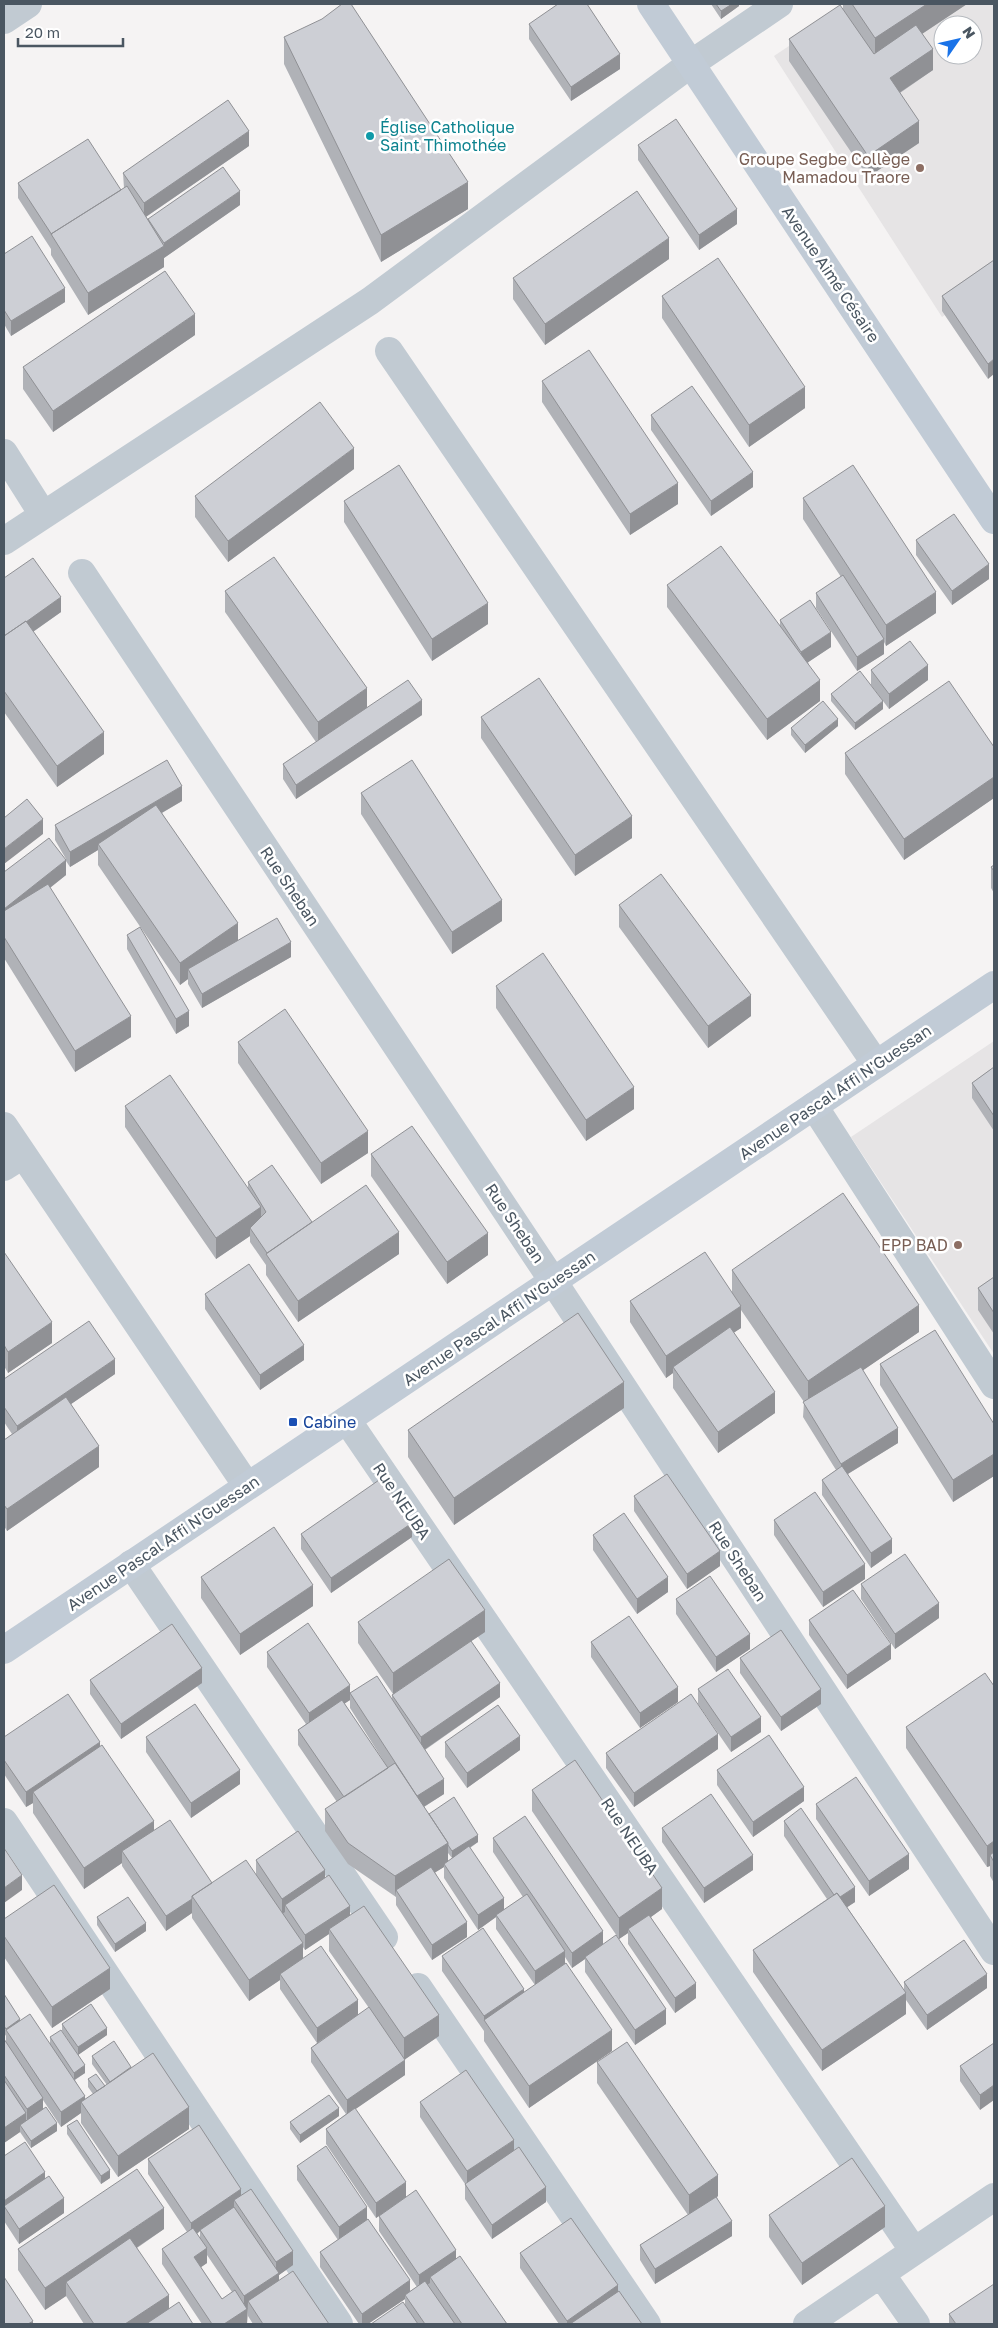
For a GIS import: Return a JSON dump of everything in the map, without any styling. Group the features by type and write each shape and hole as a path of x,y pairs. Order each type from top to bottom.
{"street":[{"path":"4,20 28,4"},
{"name":"Avenue Aimé Césaire","path":"651,4 994,520"},
{"path":"4,540 42,513 370,301 692,63 779,4"},
{"path":"389,351 876,1064"},
{"path":"4,453 42,513"},
{"name":"Rue Sheban","path":"82,573 553,1281 994,1951"},
{"name":"Avenue Pascal Affi N'Guessan","path":"4,1650 994,985"},
{"path":"814,1106 994,1384"},
{"path":"4,1126 13,1161 247,1486"},
{"name":"Rue NEUBA","path":"347,1420 914,2251"},
{"path":"131,1564 647,2324"},
{"path":"4,1822 338,2324"},
{"path":"807,2324 994,2197"},
{"path":"881,2274 916,2324"}],"shaded area":[{"name":"Groupe Segbe Collège Mamadou Traore","path":"852,4 994,4 994,281 942,317 774,56"},
{"name":"EPP BAD","path":"994,1041 994,1354 851,1137"}],"building":[{"name":"Église Catholique Saint Thimothée","path":"342,4 351,4 468,182 381,235 284,37 322,19"},
{"path":"558,4 587,4 620,54 571,87 529,24"},
{"path":"716,4 732,4 721,11"},
{"path":"852,4 927,4 875,38"},
{"path":"840,5 874,54 916,25 933,49 890,78 919,121 868,156 789,39"},
{"path":"228,100 249,131 144,203 123,173"},
{"path":"676,119 737,209 699,235 638,145"},
{"path":"88,139 121,190 51,234 18,183"},
{"path":"223,167 240,191 164,243 148,219"},
{"path":"127,186 164,246 88,293 51,234"},
{"path":"637,191 669,238 545,324 513,278"},
{"path":"32,236 65,288 11,321 4,310 4,254"},
{"path":"718,258 805,387 749,425 662,296"},
{"path":"994,260 994,359 988,364 942,296"},
{"path":"165,271 195,314 53,411 23,367"},
{"path":"589,350 678,483 630,514 542,381"},
{"path":"692,386 753,472 711,501 651,415"},
{"path":"320,402 354,448 228,541 195,496"},
{"path":"399,465 488,603 432,639 344,501"},
{"path":"853,465 936,592 886,625 803,498"},
{"path":"954,514 989,564 952,591 916,540"},
{"path":"721,546 820,680 767,719 667,585"},
{"path":"274,557 367,688 318,722 225,591"},
{"path":"33,558 61,597 4,636 4,578"},
{"path":"843,575 884,639 857,657 816,593"},
{"path":"810,600 831,632 801,652 780,620"},
{"path":"26,621 104,732 57,766 4,691 4,636"},
{"path":"910,641 928,665 889,694 871,670"},
{"path":"860,671 883,701 855,723 831,694"},
{"path":"539,678 632,816 575,855 481,717"},
{"path":"408,680 422,700 296,785 283,764"},
{"path":"949,681 994,747 994,777 904,839 845,753"},
{"path":"823,701 838,719 805,745 791,728"},
{"path":"167,760 182,786 70,852 55,825"},
{"path":"412,760 502,900 452,932 361,793"},
{"path":"27,799 43,819 4,849 4,818"},
{"path":"156,805 238,923 180,963 98,844"},
{"path":"49,838 66,860 4,909 4,872"},
{"path":"661,874 751,995 708,1026 619,905"},
{"path":"48,884 131,1016 75,1051 4,937 4,911"},
{"path":"277,918 291,942 202,994 188,969"},
{"path":"140,927 189,1011 176,1019 127,935"},
{"path":"543,953 634,1087 586,1120 496,986"},
{"path":"285,1009 368,1131 321,1163 238,1042"},
{"path":"994,1067 994,1116 972,1083"},
{"path":"170,1075 261,1207 216,1238 125,1106"},
{"path":"412,1126 488,1233 447,1262 371,1154"},
{"path":"272,1165 312,1222 267,1253 250,1228 266,1212 248,1182"},
{"path":"366,1185 399,1232 298,1301 266,1254"},
{"path":"843,1193 919,1305 808,1381 732,1270"},
{"path":"4,1252 52,1322 8,1352 4,1345"},
{"path":"705,1252 741,1306 666,1356 630,1301"},
{"path":"249,1264 304,1345 260,1375 205,1294"},
{"path":"994,1277 994,1313 978,1288"},
{"path":"578,1313 624,1382 454,1498 408,1430"},
{"path":"89,1321 115,1359 17,1426 4,1407 4,1379"},
{"path":"730,1327 775,1392 718,1432 673,1367"},
{"path":"935,1330 994,1424 994,1454 953,1480 880,1364"},
{"path":"861,1367 898,1428 841,1464 803,1402"},
{"path":"66,1397 99,1446 7,1509 4,1505 4,1440"},
{"path":"842,1466 892,1539 871,1553 822,1480"},
{"path":"667,1474 720,1551 687,1574 634,1496"},
{"path":"382,1478 412,1523 331,1578 301,1534"},
{"path":"815,1492 865,1564 823,1592 774,1520"},
{"path":"624,1513 668,1577 637,1599 593,1535"},
{"path":"274,1527 313,1585 240,1634 201,1577"},
{"path":"905,1554 939,1603 895,1634 861,1584"},
{"path":"449,1559 485,1610 393,1673 358,1622"},
{"path":"710,1576 750,1634 716,1657 676,1599"},
{"path":"853,1590 891,1644 847,1675 809,1620"},
{"path":"629,1616 678,1687 640,1713 591,1642"},
{"path":"308,1623 350,1685 309,1713 267,1652"},
{"path":"172,1624 202,1668 121,1724 90,1680"},
{"path":"781,1630 821,1689 781,1717 740,1658"},
{"path":"471,1641 500,1683 421,1737 392,1695"},
{"path":"728,1669 761,1717 731,1737 698,1689"},
{"path":"985,1673 994,1686 994,1841 987,1846 906,1727"},
{"path":"377,1676 444,1779 417,1796 350,1693"},
{"path":"68,1694 100,1742 26,1792 4,1760 4,1737"},
{"path":"691,1694 718,1734 634,1793 606,1753"},
{"path":"342,1700 388,1768 344,1797 298,1730"},
{"path":"195,1704 240,1770 191,1803 146,1737"},
{"path":"498,1705 520,1736 467,1773 445,1742"},
{"path":"769,1735 804,1787 753,1822 717,1770"},
{"path":"102,1745 154,1821 84,1868 33,1792"},
{"path":"575,1760 662,1888 619,1918 532,1790"},
{"path":"395,1763 448,1843 395,1876 348,1843 325,1809"},
{"path":"856,1777 909,1854 869,1881 816,1804"},
{"path":"711,1794 753,1855 704,1888 662,1828"},
{"path":"454,1797 478,1835 452,1851 429,1814"},
{"path":"801,1808 855,1887 840,1897 837,1893 834,1895 784,1821"},
{"path":"525,1816 603,1931 572,1953 493,1838"},
{"path":"170,1820 212,1883 166,1916 122,1851"},
{"path":"298,1831 325,1870 282,1899 256,1860"},
{"path":"469,1846 504,1898 478,1915 444,1864"},
{"path":"4,1848 22,1875 4,1888"},
{"path":"994,1852 994,1862 990,1855"},
{"path":"246,1860 303,1943 249,1980 192,1896"},
{"path":"431,1867 467,1922 432,1945 396,1890"},
{"path":"329,1875 350,1906 305,1935 285,1905"},
{"path":"54,1885 110,1968 52,2007 4,1936 4,1919"},
{"path":"837,1893 906,1993 822,2050 753,1950"},
{"path":"527,1894 565,1951 535,1971 496,1915"},
{"path":"128,1897 146,1923 115,1944 97,1917"},
{"path":"364,1906 439,2015 404,2038 329,1929"},
{"path":"649,1915 696,1983 675,1998 628,1929"},
{"path":"483,1928 524,1989 484,2016 442,1956"},
{"path":"616,1935 666,2009 635,2030 585,1957"},
{"path":"964,1940 987,1974 927,2015 904,1982"},
{"path":"321,1946 358,2000 317,2028 280,1974"},
{"path":"566,1963 612,2030 529,2086 484,2020"},
{"path":"4,1994 20,2019 6,2029 4,2026"},
{"path":"91,2004 107,2028 78,2047 62,2024"},
{"path":"369,2007 405,2060 347,2100 311,2048"},
{"path":"30,2014 85,2096 61,2112 6,2030"},
{"path":"61,2030 85,2065 74,2073 50,2037"},
{"path":"4,2039 43,2098 27,2109 4,2075"},
{"path":"114,2041 131,2067 110,2082 92,2056"},
{"path":"627,2042 718,2175 689,2195 597,2062"},
{"path":"994,2043 994,2085 980,2095 960,2066"},
{"path":"153,2053 189,2107 118,2156 81,2102"},
{"path":"466,2070 514,2140 467,2171 420,2102"},
{"path":"96,2074 105,2086 97,2091 88,2079"},
{"path":"4,2080 26,2113 4,2128"},
{"path":"329,2095 339,2108 300,2135 290,2122"},
{"path":"46,2107 57,2123 31,2141 20,2125"},
{"path":"355,2108 406,2182 376,2203 326,2129"},
{"path":"77,2120 110,2170 101,2176 67,2126"},
{"path":"199,2125 241,2189 191,2223 148,2159"},
{"path":"25,2142 45,2172 4,2201 4,2156"},
{"path":"326,2146 367,2207 339,2227 297,2166"},
{"path":"519,2147 546,2187 492,2225 465,2184"},
{"path":"852,2158 885,2206 802,2263 769,2215"},
{"path":"137,2169 164,2208 45,2288 18,2249"},
{"path":"49,2176 64,2198 19,2229 4,2206"},
{"path":"251,2189 293,2251 276,2262 234,2200"},
{"path":"416,2190 456,2250 419,2275 379,2216"},
{"path":"716,2197 732,2221 655,2269 640,2245"},
{"path":"234,2207 279,2273 244,2296 200,2230"},
{"path":"571,2218 618,2285 567,2321 520,2253"},
{"path":"368,2219 410,2280 362,2314 320,2252"},
{"path":"193,2228 207,2248 194,2257 222,2299 235,2290 247,2309 224,2324 212,2324 162,2249"},
{"path":"130,2238 169,2295 125,2324 94,2324 66,2282"},
{"path":"460,2256 507,2324 462,2324 430,2277"},
{"path":"293,2271 329,2324 263,2324 248,2301"},
{"path":"4,2277 33,2321 28,2324 4,2324"},
{"path":"425,2281 455,2324 425,2324 405,2295"},
{"path":"994,2284 994,2324 956,2324 949,2314"},
{"path":"619,2291 642,2324 570,2324"},
{"path":"179,2302 193,2324 146,2324"},
{"path":"403,2302 418,2324 371,2324"}],"place":[{"name":"Église Catholique Saint Thimothée","path":"370,136"},
{"name":"Groupe Segbe Collège Mamadou Traore","path":"920,168"},
{"name":"EPP BAD","path":"958,1245"},
{"name":"Cabine","path":"293,1422"}]}
